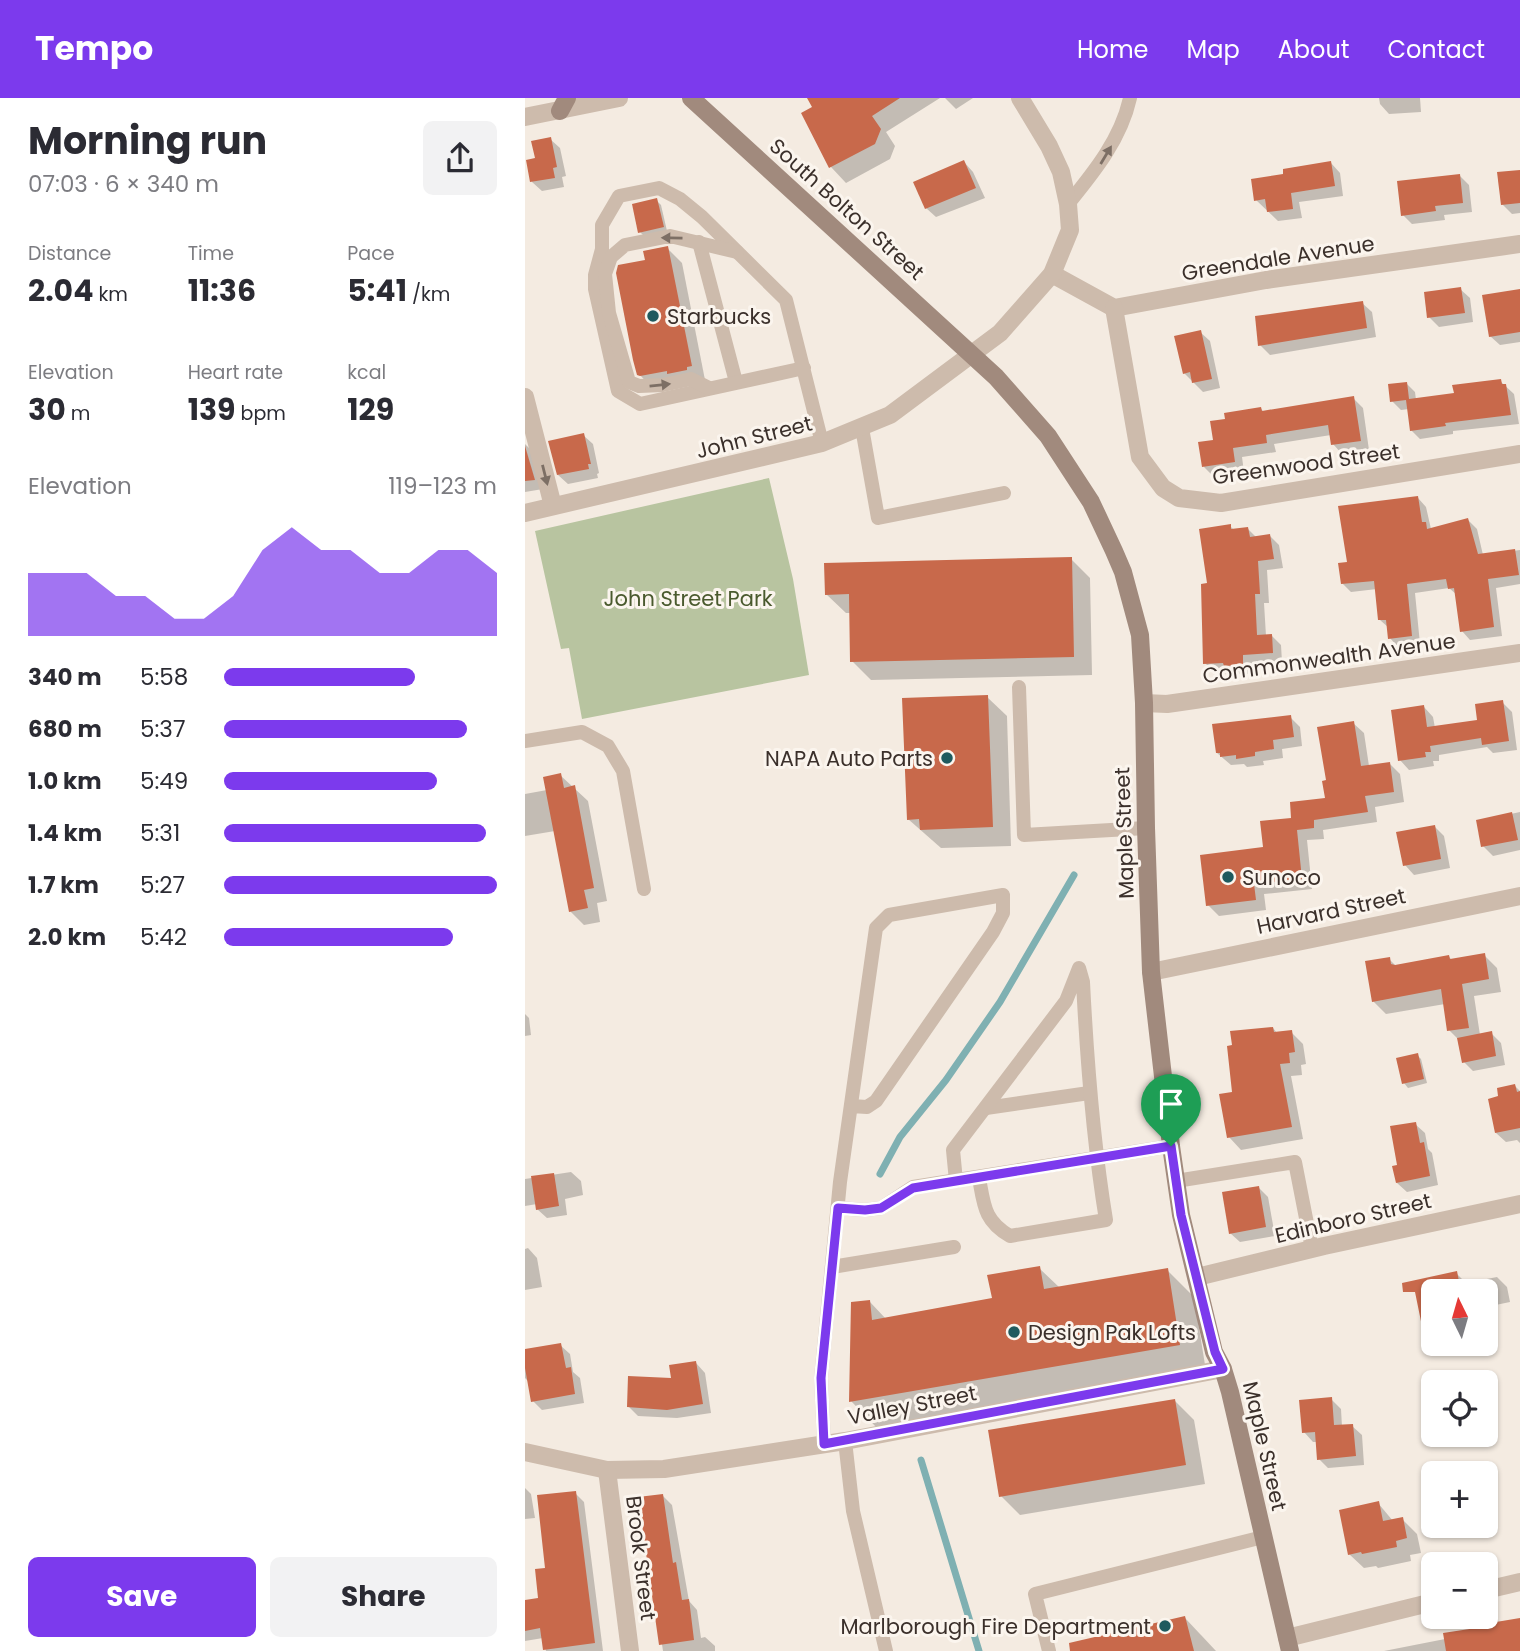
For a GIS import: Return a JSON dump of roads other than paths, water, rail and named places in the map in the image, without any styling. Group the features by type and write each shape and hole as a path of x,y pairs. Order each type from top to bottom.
{"main road":[{"name":"South Bolton Street","path":"691,98 972,354"},
{"name":"Maple Street","path":"972,354 1048,436 1091,502 1123,572 1140,635 1151,972 1181,1215 1215,1352 1223,1369 1289,1644"}],"street":[{"path":"525,117 563,104 619,98"},
{"path":"972,354 1000,333 1052,274 1070,230 1061,172 1049,146 1020,98"},
{"name":"Greendale Avenue","path":"1114,308 1266,281 1520,244"},
{"path":"1052,274 1114,308"},
{"name":"Greenwood Street","path":"1114,308 1140,457 1163,488 1179,498 1221,503 1520,454"},
{"name":"John Street","path":"525,513 823,443 890,415 972,354"},
{"path":"525,397 553,506"},
{"name":"Commonwealth Avenue","path":"1144,704 1167,704 1520,653"},
{"name":"Harvard Street","path":"1151,972 1520,895"},
{"name":"Edinboro Street","path":"1197,1277 1520,1204"},
{"name":"Valley Street","path":"525,1452 607,1470 664,1469 845,1441 1223,1369"},
{"name":"Brook Street","path":"607,1470 630,1651"},
{"path":"1498,1587 1520,1581"},
{"path":"1289,1644 1421,1606"}],"lane":[{"path":"1068,204 1098,167 1114,141 1130,98"},
{"path":"804,368 640,404 618,391 594,275 602,249 602,225 619,197 659,188 680,199 702,216 786,300 804,368 823,443"},
{"path":"709,388 691,379 663,385 639,386 629,382 609,313 605,274 611,257 625,244 670,236 738,252"},
{"path":"699,242 736,382"},
{"path":"862,428 878,518 1004,493"},
{"path":"1019,687 1024,835 1146,828"},
{"path":"525,741 582,732 608,746 623,771 644,889"},
{"path":"824,1444 821,1378 832,1267 851,1107 876,928 889,915 1003,895 1003,913 993,932 876,1101 867,1107 851,1107"},
{"path":"956,1181 953,1150 1066,1001 1079,968 1083,982 1089,1093 1096,1160 1106,1220 1010,1237 996,1229 987,1216 979,1178"},
{"path":"986,1108 1089,1093"},
{"path":"838,1208 881,1208 913,1188 1171,1146"},
{"path":"1176,1181 1295,1163 1312,1250"},
{"path":"832,1267 954,1247"},
{"path":"845,1441 853,1511 886,1651"},
{"path":"1049,1651 1035,1594 1263,1537"}],"waterway":[{"path":"880,1174 900,1137 946,1080 1000,1002 1074,875"},
{"path":"921,1460 979,1651"}],"place":[{"name":"Starbucks","path":"653,316"},
{"name":"NAPA Auto Parts","path":"947,758"},
{"name":"Sunoco","path":"1228,877"},
{"name":"Design Pak Lofts","path":"1014,1332"},
{"name":"Marlborough Fire Department","path":"1165,1626"}],"park label":[{"name":"John Street Park","path":"688,598"}]}
